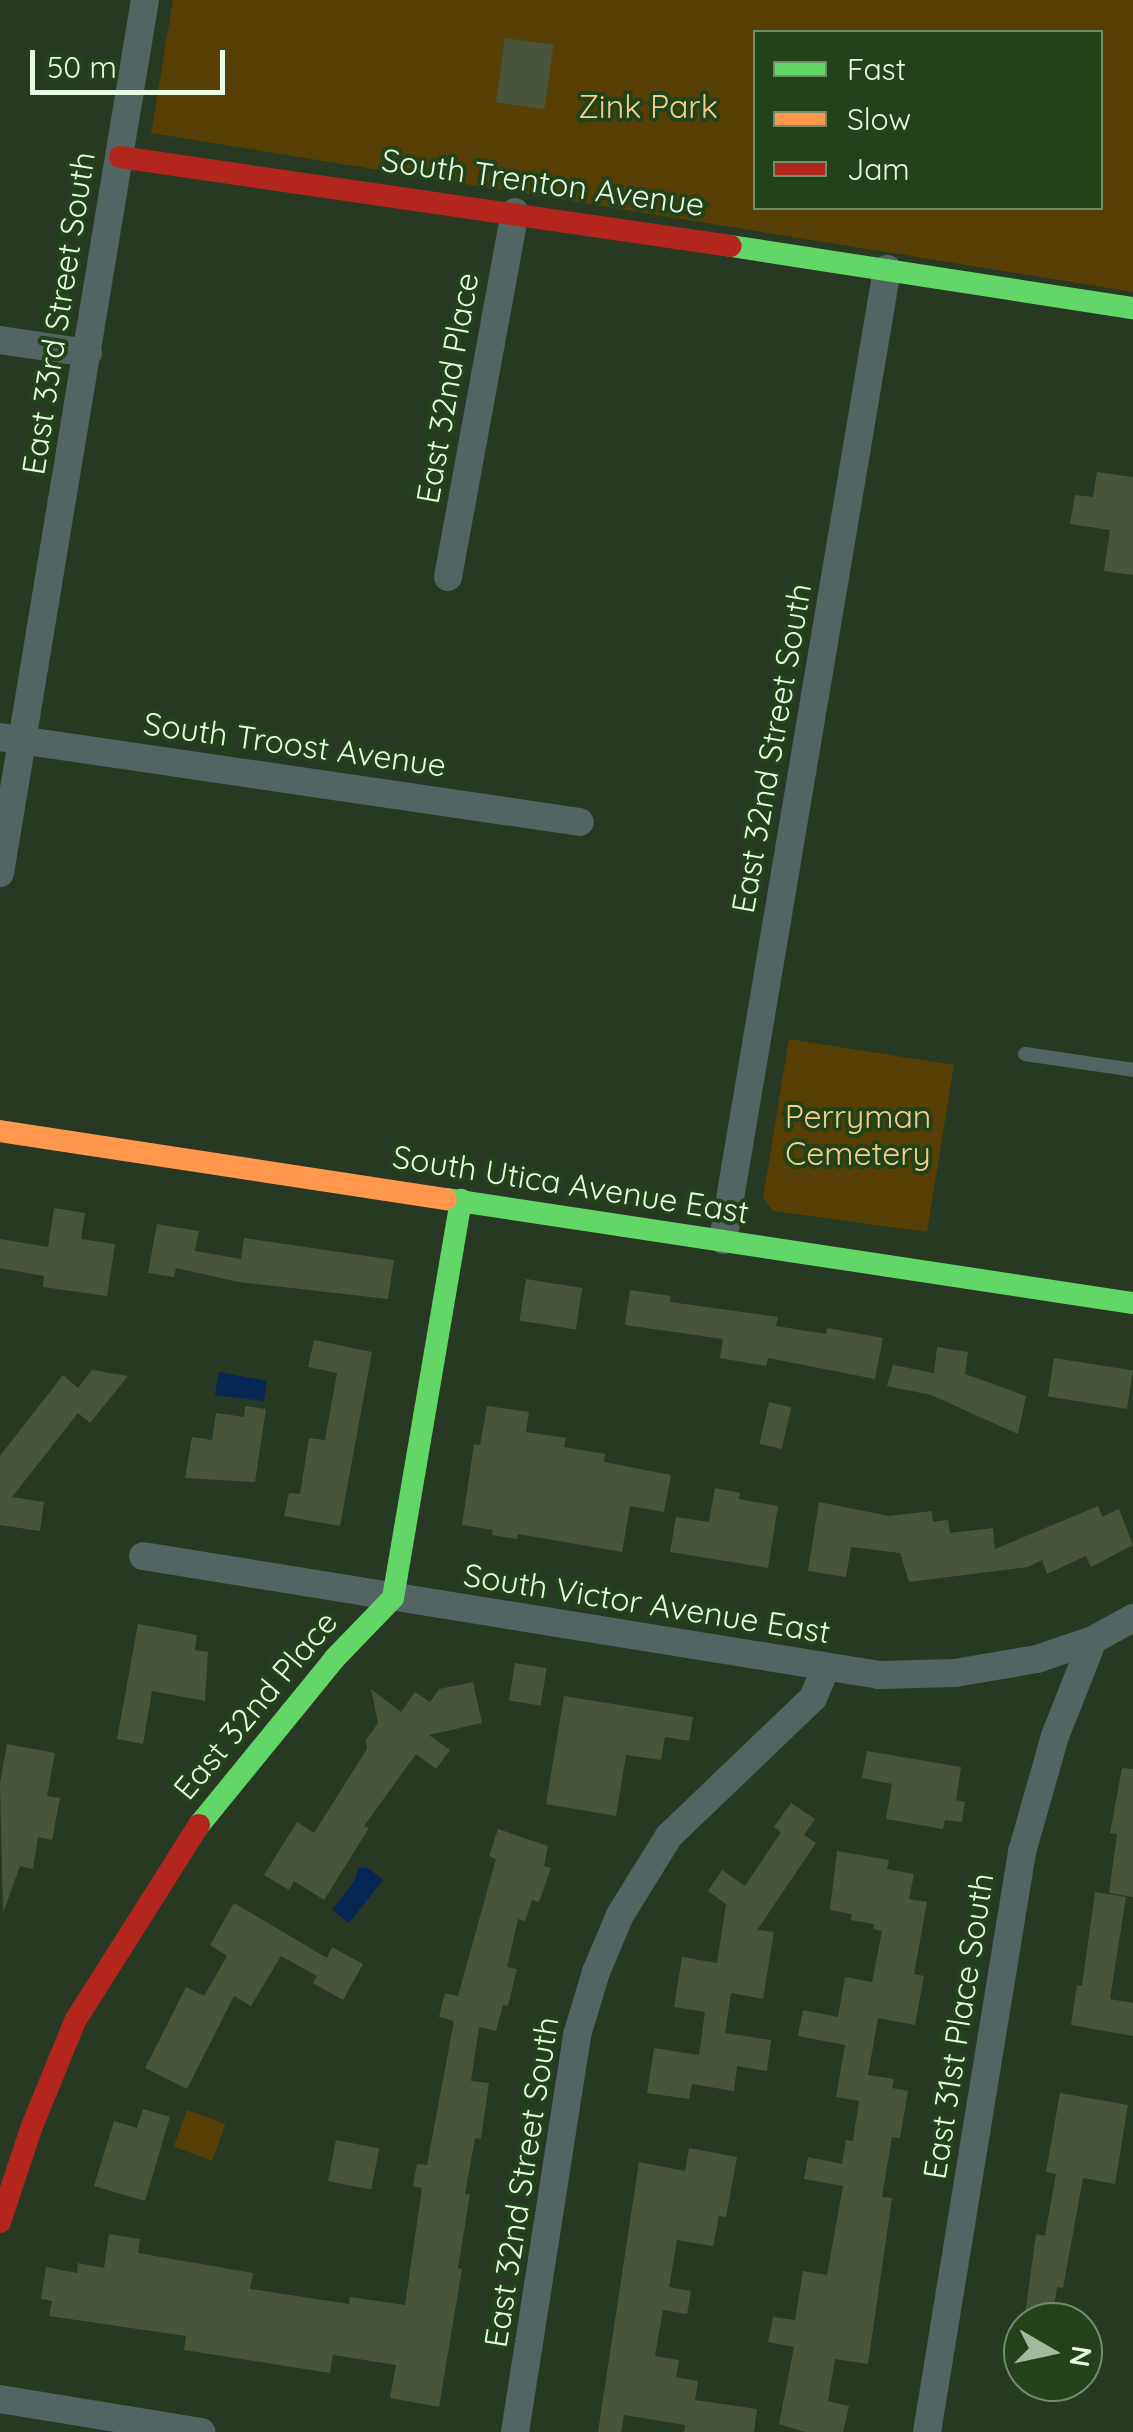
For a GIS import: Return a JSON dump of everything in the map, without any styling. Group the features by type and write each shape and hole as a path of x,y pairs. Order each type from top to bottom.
{"street":[{"name":"East 33rd Street South","path":"0,873 11,738 88,353 145,0"},
{"name":"South Trenton Avenue","path":"120,158 514,212 1133,308"},
{"name":"East 32nd Place","path":"448,577 514,212"},
{"name":"East 32nd Street South","path":"723,1240 888,269"},
{"path":"0,340 88,353"},
{"name":"South Troost Avenue","path":"11,738 580,822"},
{"name":"South Utica Avenue East","path":"0,1131 1133,1303"},
{"path":"392,1598 461,1200"},
{"name":"South Victor Avenue East","path":"143,1556 879,1675 956,1674 1036,1659 1093,1640 1133,1618"},
{"name":"East 32nd Place","path":"0,2222 32,2126 75,2021 131,1928 208,1813 335,1658 392,1598"},
{"name":"East 31st Place South","path":"926,2432 1022,1852 1055,1736 1093,1640"},
{"name":"East 32nd Street South","path":"515,2432 577,2035 596,1972 620,1915 669,1836 813,1698 826,1667"},
{"path":"0,2399 201,2432"}],"lane":[{"path":"1025,1054 1133,1070"}],"green space":[{"name":"Zink Park","path":"173,0 1133,0 1133,292 151,133"},
{"name":"Perryman Cemetery","path":"789,1039 954,1065 927,1232 773,1211 763,1198"},
{"path":"187,2110 226,2124 212,2161 174,2147"}],"water":[{"path":"219,1372 267,1381 264,1401 215,1395"},
{"path":"358,1868 368,1868 383,1880 349,1923 332,1910 355,1880"}],"building":[{"path":"505,38 554,45 544,109 496,102"},
{"path":"1097,472 1133,477 1133,575 1104,571 1110,530 1070,524 1075,495 1093,497"},
{"path":"54,1208 85,1213 81,1239 115,1244 107,1296 43,1287 44,1276 0,1268 0,1239 48,1247"},
{"path":"157,1224 199,1231 195,1251 241,1259 244,1238 394,1260 388,1299 238,1282 176,1268 174,1277 148,1273"},
{"path":"526,1279 582,1288 576,1329 519,1320"},
{"path":"630,1290 671,1296 670,1302 778,1317 776,1326 826,1334 827,1328 883,1338 875,1379 768,1358 766,1366 720,1358 723,1339 625,1325"},
{"path":"314,1340 372,1352 340,1526 284,1516 289,1493 300,1494 309,1438 325,1440 337,1373 308,1367"},
{"path":"937,1347 968,1352 965,1374 1026,1396 1018,1434 931,1395 887,1386 893,1365 934,1373"},
{"path":"1054,1358 1133,1371 1127,1409 1048,1397"},
{"path":"92,1370 128,1376 90,1423 78,1413 12,1497 44,1502 40,1531 0,1525 0,1456 63,1375 78,1388"},
{"path":"769,1402 791,1407 782,1449 759,1444"},
{"path":"245,1406 266,1409 255,1482 185,1478 192,1437 212,1440 216,1413 244,1417"},
{"path":"487,1406 529,1412 526,1432 566,1438 564,1447 605,1454 604,1462 671,1475 664,1512 630,1506 622,1552 518,1534 517,1539 492,1535 493,1530 462,1525 474,1444 480,1445"},
{"path":"715,1488 740,1493 739,1499 778,1506 768,1568 670,1552 676,1517 709,1522"},
{"path":"819,1502 889,1516 932,1511 933,1522 948,1520 950,1533 993,1528 995,1549 1098,1506 1102,1517 1119,1509 1133,1545 1091,1567 1086,1556 1047,1574 1042,1560 1028,1567 909,1582 900,1553 851,1547 846,1577 808,1571"},
{"path":"138,1624 197,1635 195,1650 208,1652 205,1701 152,1691 143,1744 117,1739"},
{"path":"515,1663 547,1668 541,1706 509,1701"},
{"path":"473,1682 482,1723 429,1735 450,1750 436,1769 416,1754 364,1826 369,1828 324,1900 294,1881 289,1890 264,1875 297,1822 314,1833 367,1749 366,1740 378,1723 371,1689 401,1712 415,1692 430,1702 439,1689"},
{"path":"564,1696 693,1717 689,1741 665,1737 661,1760 626,1755 616,1816 546,1804"},
{"path":"7,1744 55,1753 47,1796 60,1798 52,1840 38,1837 33,1869 20,1866 3,1913 0,1783"},
{"path":"867,1751 961,1767 956,1800 965,1802 962,1822 945,1820 943,1829 886,1819 892,1784 862,1778"},
{"path":"1122,1768 1133,1769 1133,1897 1109,1893 1117,1834 1110,1833"},
{"path":"791,1803 815,1819 804,1835 816,1843 757,1930 774,1932 763,1999 731,1993 725,2033 771,2040 767,2071 737,2066 734,2091 692,2084 689,2099 647,2093 654,2048 699,2055 705,2012 674,2007 682,1957 717,1963 726,1904 708,1891 722,1870 745,1886 781,1832 774,1827"},
{"path":"498,1829 548,1846 544,1866 551,1868 539,1902 532,1900 525,1921 518,1919 507,1967 517,1969 508,2006 503,2005 496,2031 479,2027 471,2081 489,2083 481,2139 475,2138 465,2194 470,2194 458,2268 462,2269 439,2407 390,2398 396,2365 333,2355 330,2373 184,2350 186,2336 49,2316 52,2301 41,2299 46,2267 77,2273 78,2263 104,2268 109,2234 140,2239 138,2253 253,2273 250,2289 349,2304 350,2297 405,2305 422,2188 413,2186 417,2164 427,2165 454,2021 439,2017 445,1993 458,1996 496,1859 489,1856"},
{"path":"837,1851 889,1860 887,1869 914,1874 909,1899 927,1902 914,1974 924,1976 915,2025 878,2018 868,2075 894,2079 892,2088 908,2091 900,2138 892,2137 882,2197 892,2198 868,2364 835,2359 828,2401 849,2406 843,2432 805,2432 779,2424 794,2347 768,2342 773,2317 795,2320 803,2271 827,2275 843,2186 804,2179 808,2157 842,2164 846,2140 853,2141 859,2101 836,2097 845,2045 798,2036 803,2010 838,2017 845,1977 872,1982 882,1931 873,1929 874,1924 851,1920 852,1914 830,1910"},
{"path":"1095,1892 1126,1897 1110,1999 1133,2003 1133,2036 1071,2025 1077,1985 1082,1986"},
{"path":"234,1903 327,1958 332,1947 363,1964 343,2000 313,1983 317,1976 281,1956 251,2006 234,1996 187,2089 145,2068 186,1987 204,1996 227,1956 210,1945"},
{"path":"1060,2093 1128,2105 1115,2184 1083,2178 1063,2288 1057,2287 1055,2302 1027,2302 1036,2234 1045,2236 1056,2174 1046,2172"},
{"path":"143,2109 170,2117 145,2201 94,2186 114,2121 137,2128"},
{"path":"336,2140 379,2148 371,2190 328,2181"},
{"path":"689,2148 737,2157 726,2217 719,2216 713,2246 677,2240 669,2287 691,2291 687,2314 663,2310 655,2356 679,2360 676,2377 698,2381 695,2400 757,2409 754,2432 684,2432 685,2425 624,2415 621,2432 598,2432 639,2162 685,2171"}],"traffic: fast":[{"path":"731,246 1133,308"},
{"path":"446,1199 1133,1303"},
{"path":"199,1825 335,1658 393,1598 461,1200"}],"traffic: slow":[{"path":"0,1131 446,1199"}],"traffic: jam":[{"path":"120,157 731,246"},
{"path":"0,2222 32,2126 75,2021 199,1825"}]}
